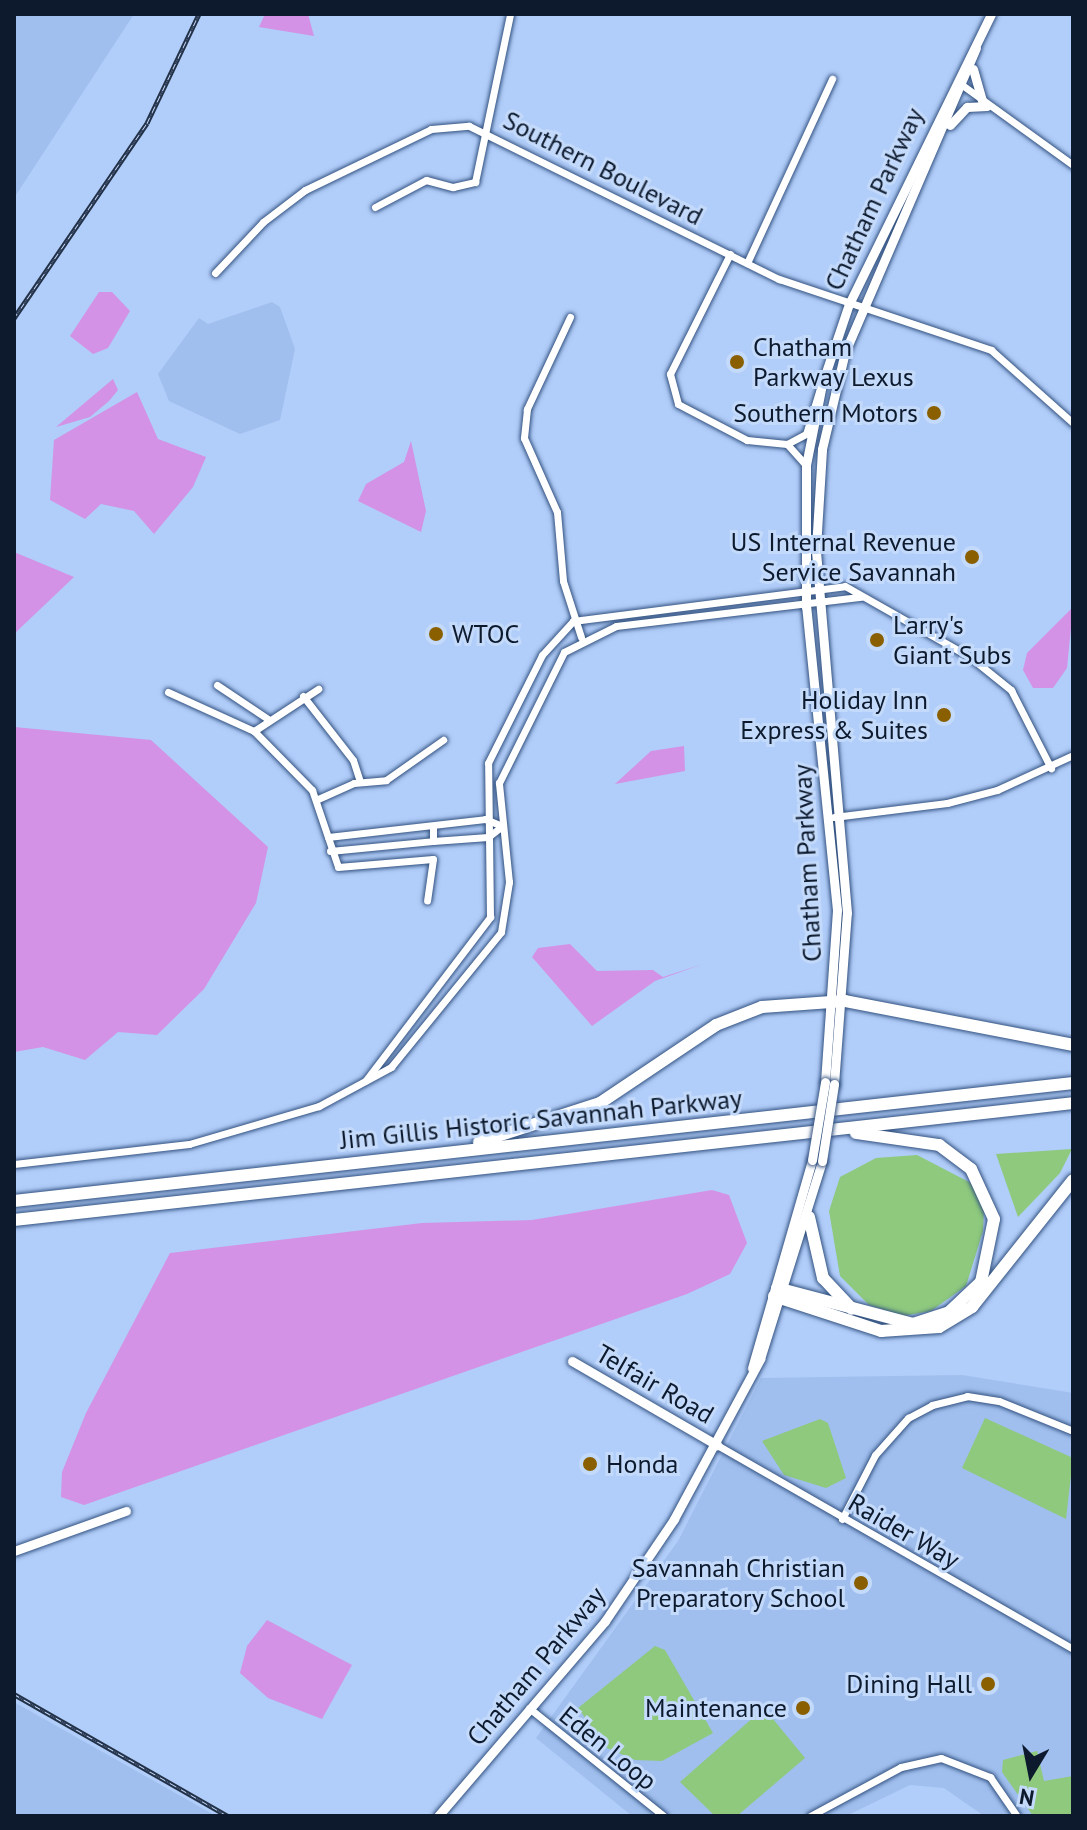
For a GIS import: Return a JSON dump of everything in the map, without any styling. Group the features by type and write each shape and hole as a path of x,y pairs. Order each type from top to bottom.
{"highway":[{"path":"421,1154 570,1117 734,1017 839,1001 1073,1045"},
{"name":"Jim Gillis Historic Savannah Parkway","path":"14,1201 1073,1083"},
{"name":"Jim Gillis Historic Savannah Parkway","path":"14,1220 1073,1103"},
{"path":"781,1294 873,1319 932,1320 967,1298 992,1251 992,1209 971,1169 939,1145 837,1130"},
{"path":"781,1294 881,1331 939,1327 972,1307 1073,1180"},
{"path":"809,1217 823,1278 851,1308 873,1319"}],"main road":[{"name":"Chatham Parkway","path":"839,1001 831,817 806,607 806,465 825,374 849,304 991,14"},
{"name":"Chatham Parkway","path":"442,1815 642,1572 717,1445 751,1371 809,1217 839,1001 843,816 819,587 822,449 862,309 939,140 959,83 973,64 976,44"},
{"path":"939,140 959,113 985,104 973,64"},
{"name":"Chatham Parkway","path":"781,1294 817,1161"},
{"name":"Telfair Road","path":"572,1361 717,1445"},
{"path":"14,1551 126,1511"}],"street":[{"path":"375,207 426,180 470,187 487,131 510,14"},
{"path":"747,263 832,79"},
{"path":"959,83 1073,165"},
{"name":"Southern Boulevard","path":"215,273 263,222 314,186 431,129 487,131 747,263 862,309 991,350 1073,423"},
{"path":"730,254 669,389 678,404 722,429 787,444 806,465"},
{"path":"570,317 527,409 524,438 564,536 573,621 581,637"},
{"path":"787,444 806,434 825,374"},
{"path":"362,1085 482,933 493,903 485,819 485,782 497,740 542,655 573,621 805,587 845,586 970,657 1011,690 1036,727 1051,768"},
{"path":"14,1164 189,1144 319,1106 362,1085 413,1045 501,932 509,882 502,826 503,768 555,664 581,637 616,626 806,607 861,597"},
{"path":"217,685 268,719"},
{"path":"254,731 318,689"},
{"path":"168,692 254,731 318,799 330,851 338,867 433,859 427,901"},
{"path":"303,696 353,760 360,782"},
{"path":"318,799 360,782 406,770 443,740"},
{"path":"831,817 947,803 1051,768 1073,755"},
{"path":"328,837 485,819 502,826"},
{"path":"433,826 433,841"},
{"path":"330,851 488,837 502,826"},
{"path":"842,1519 875,1455 908,1418 932,1405 967,1396 999,1401 1073,1431"},
{"name":"Raider Way","path":"717,1445 1073,1649"},
{"name":"Eden Loop","path":"529,1708 664,1816"},
{"path":"810,1816 901,1767 941,1758 990,1777 1017,1816"}],"shaded area":[{"path":"14,14 134,14 14,198"},
{"path":"265,14 308,14 314,36 259,27"},
{"path":"99,292 112,292 130,311 108,348 93,354 70,336"},
{"path":"272,302 280,307 295,349 280,420 240,434 169,401 158,374 199,318 208,324"},
{"path":"113,379 118,390 90,417 56,427"},
{"path":"137,392 158,439 206,457 193,487 154,534 134,511 101,504 85,519 50,500 54,440"},
{"path":"411,441 426,511 421,532 358,501 366,484 404,462"},
{"path":"14,552 74,577 14,634"},
{"path":"1073,607 1067,668 1053,688 1033,688 1023,670 1027,653"},
{"path":"14,727 151,740 268,847 256,903 204,989 157,1035 118,1032 85,1060 43,1047 14,1052"},
{"path":"684,746 685,771 615,784 651,751"},
{"path":"570,944 597,971 653,970 663,977 703,964 655,981 592,1026 532,957 538,948"},
{"path":"712,1190 729,1195 747,1243 730,1274 687,1294 84,1505 61,1497 62,1472 86,1413 170,1253 422,1223 532,1220"},
{"name":"Savannah Christian Preparatory School","path":"962,1375 1073,1393 1073,1816 984,1816 944,1788 910,1785 846,1816 632,1816 536,1738 678,1541 761,1378"},
{"path":"267,1620 352,1665 322,1719 268,1698 240,1673 247,1646"},
{"path":"14,1702 216,1816 14,1816"}],"green space":[{"path":"1072,1149 1060,1173 1018,1217 996,1154"},
{"path":"917,1155 971,1183 984,1209 983,1231 966,1286 931,1311 903,1316 869,1305 840,1276 829,1211 840,1177 876,1158"},
{"path":"985,1418 1073,1458 1066,1519 962,1468"},
{"path":"820,1419 828,1423 846,1478 826,1488 784,1475 762,1441"},
{"path":"655,1646 665,1650 713,1733 662,1761 635,1760 607,1748 578,1708"},
{"path":"764,1708 805,1758 737,1816 715,1816 680,1782"},
{"path":"1037,1751 1044,1781 1073,1776 1073,1816 1033,1816 1002,1772 1003,1760"}],"railway":[{"path":"14,318 147,123 199,14"},
{"path":"14,1694 228,1816"}],"place":[{"name":"Chatham Parkway Lexus","path":"737,362"},
{"name":"Southern Motors","path":"934,413"},
{"name":"US Internal Revenue Service Savannah","path":"972,557"},
{"name":"WTOC","path":"436,634"},
{"name":"Larry's Giant Subs","path":"877,640"},
{"name":"Holiday Inn Express & Suites","path":"944,715"},
{"name":"Honda","path":"590,1464"},
{"name":"Savannah Christian Preparatory School","path":"861,1583"},
{"name":"Dining Hall","path":"988,1684"},
{"name":"Maintenance","path":"803,1708"}]}
